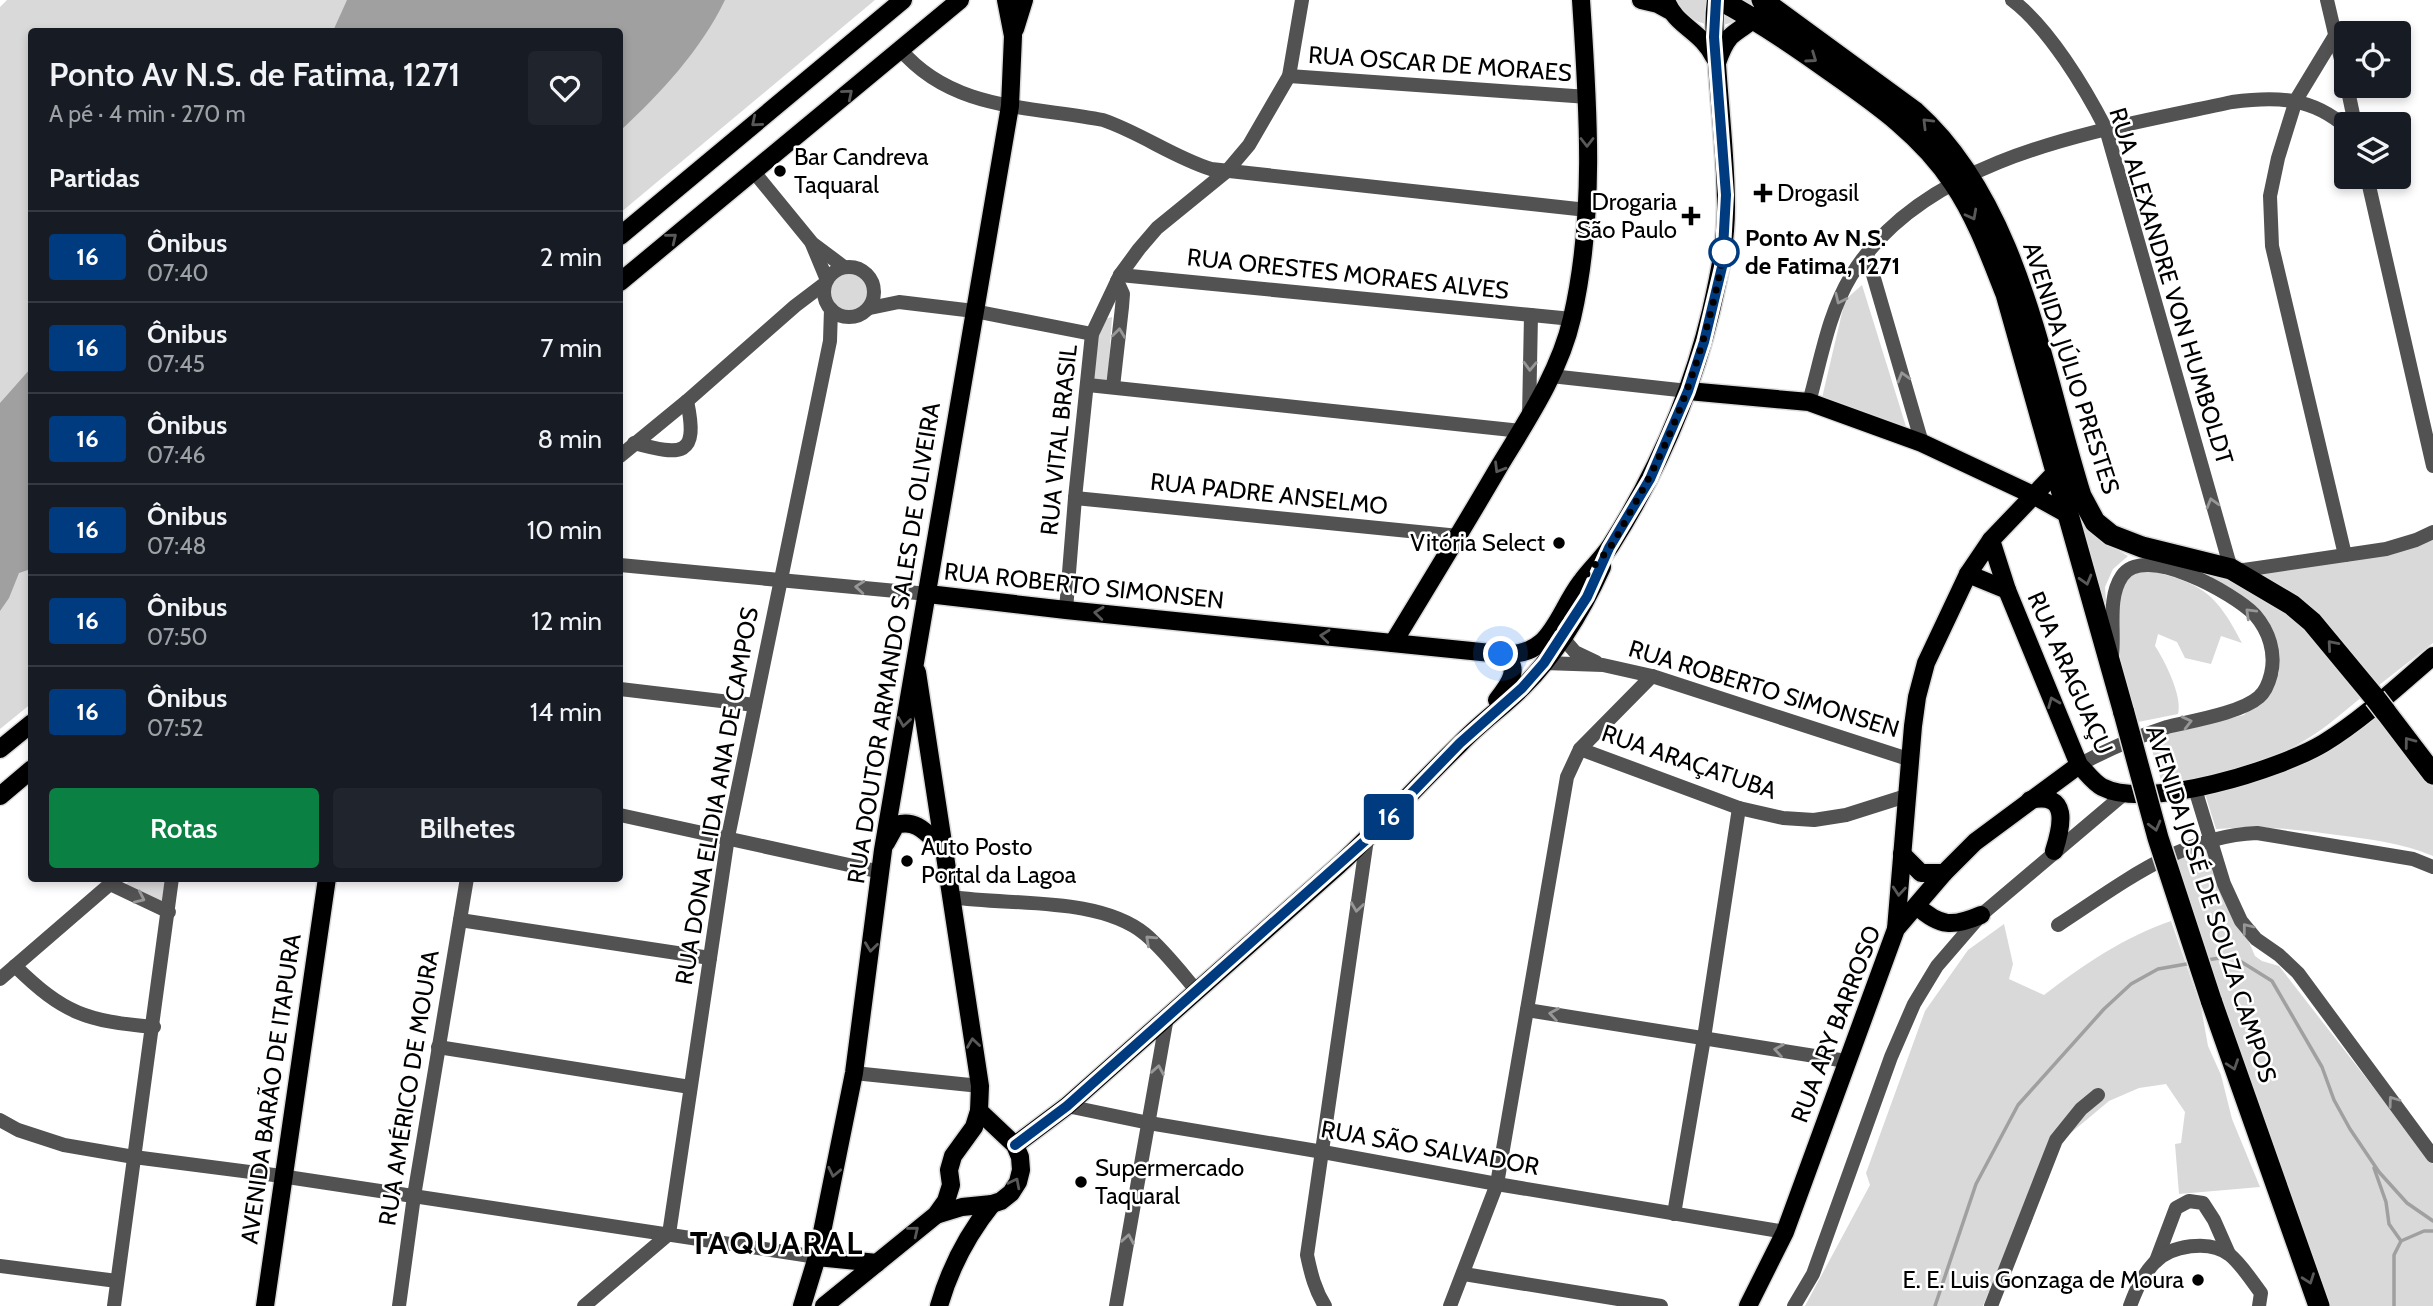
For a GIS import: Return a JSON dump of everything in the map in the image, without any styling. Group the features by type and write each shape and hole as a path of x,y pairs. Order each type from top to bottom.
{"highway":[{"name":"AVENIDA JÚLIO PRESTES","path":"1718,0 1762,6 1925,145 1961,180 1996,225 2021,289 2081,496 2091,516 2111,535 2142,547"},
{"name":"AVENIDA JÚLIO PRESTES","path":"1961,180 2006,294 2067,514"},
{"name":"AVENIDA JOSÉ DE SOUZA CAMPOS","path":"2067,514 2158,838 2211,1000 2319,1306"},
{"path":"2142,547 2174,570 2229,569"},
{"path":"2142,547 2229,569 2292,605 2312,622 2380,704 2433,774"}],"main road":[{"path":"623,233 903,0"},
{"path":"623,280 960,0"},
{"path":"1006,0 1013,36"},
{"path":"1013,36 1024,0"},
{"path":"1393,643 1552,376 1572,319 1587,210 1588,97 1581,0"},
{"path":"1642,0 1667,5 1686,27 1699,35 1717,63"},
{"path":"1015,1145 1067,1106 1367,839 1475,729 1522,688 1562,637 1592,587 1609,548 1650,479 1688,391 1704,342 1724,252 1726,181 1714,37 1718,0"},
{"path":"1717,63 1732,35 1762,6"},
{"name":"RUA DOUTOR ARMANDO SALES DE OLIVEIRA","path":"802,1306 817,1256 854,1073 883,850 1010,106 1013,36"},
{"path":"1688,391 1810,402 1922,443 2033,495 2067,514"},
{"path":"1896,929 1917,697 1926,663 1968,574 1991,540 2056,472"},
{"name":"RUA ARAGUAÇU","path":"1991,540 2007,590 2079,765 2101,787 2124,794 2195,789 2308,752 2346,728 2432,659"},
{"path":"1501,654 1518,655 1541,644 1577,587 1609,548"},
{"path":"1968,574 2007,590"},
{"name":"RUA ROBERTO SIMONSEN","path":"928,594 1501,654"},
{"path":"1501,654 1527,662 1544,663"},
{"path":"1475,729 1513,677 1513,665 1501,654"},
{"path":"824,1306 936,1214 946,1200 951,1185 949,1170 953,1156 974,1127 979,1111 979,1086 915,655"},
{"path":"0,749 28,726"},
{"name":"RUA ARY BARROSO","path":"1748,1306 1785,1232 1896,929 1944,873 1975,842 2079,765"},
{"path":"0,796 28,772"},
{"path":"2030,800 2043,797 2053,801 2062,815 2062,827 2054,851"},
{"path":"883,850 896,825 905,822 915,824 943,848"},
{"path":"1902,854 1921,873 1944,873"},
{"name":"AVENIDA BARÃO DE ITAPURA","path":"265,1306 316,882"},
{"name":"AVENIDA BARÃO DE ITAPURA","path":"255,1306 326,882"},
{"path":"1917,906 1927,916 1944,924 1962,923 1981,915"},
{"path":"939,1306 957,1257 992,1204 1011,1193 1021,1170 1015,1145 979,1111"},
{"path":"936,1214 962,1207 992,1204"},
{"path":"817,1256 877,1263"}],"street":[{"name":"RUA VITAL BRASIL","path":"1066,610 1092,334 1119,278 1139,249 1157,228 1227,172 1249,145 1289,76 1302,0"},
{"path":"2327,0 2334,26"},
{"name":"RUA ALEXANDRE VON HUMBOLDT","path":"2016,1 2065,60 2087,93 2106,130 2229,569"},
{"path":"2334,37 2296,100 2278,158 2270,196 2272,246 2345,555"},
{"path":"900,49 927,76 973,98 1103,120 1192,163 1227,172 1587,210"},
{"name":"RUA OSCAR DE MORAES","path":"1289,76 1588,97"},
{"path":"1810,402 1836,306 1851,276 1880,238 1909,210 1961,180 2033,150 2106,130 2232,102 2259,98 2296,100 2334,119"},
{"path":"754,172 811,243 845,267 862,269 873,282 899,302"},
{"path":"2370,189 2433,466"},
{"path":"811,243 825,282 824,295 830,308"},
{"path":"1867,254 1922,443"},
{"path":"623,453 687,401 831,274 845,267"},
{"name":"RUA VITAL BRASIL","path":"1113,387 1123,294 1119,278"},
{"name":"RUA ORESTES MORAES ALVES","path":"1119,278 1572,319"},
{"path":"870,308 874,299 873,282"},
{"path":"795,306 830,308 849,317 859,315 870,308 899,302 974,311 1092,334"},
{"name":"RUA DONA ELIDIA ANA DE CAMPOS","path":"668,1234 728,837 830,341 830,308"},
{"path":"1088,385 1525,424 1531,315"},
{"name":"RUA DONA ELIDIA ANA DE CAMPOS","path":"830,341 849,317"},
{"path":"1552,376 1688,391"},
{"path":"634,443 664,451 678,451 688,445 692,433 687,401"},
{"name":"RUA PADRE ANSELMO","path":"1075,498 1459,536"},
{"path":"2229,569 2386,550 2433,532"},
{"name":"RUA ROBERTO SIMONSEN","path":"623,565 928,594"},
{"name":"RUA ARY BARROSO","path":"2079,765 2122,742 2230,711 2252,702 2263,692 2269,681 2273,653 2264,629 2255,615 2235,599 2174,570 2139,565 2127,570 2116,590 2111,667"},
{"name":"RUA ROBERTO SIMONSEN","path":"1562,637 1575,652 1603,665"},
{"name":"RUA ROBERTO SIMONSEN","path":"1544,663 1603,665 1652,676 1910,760"},
{"path":"1450,1306 1497,1184 1567,777 1580,749 1652,676"},
{"path":"623,689 755,705"},
{"name":"RUA ARAÇATUBA","path":"1580,749 1739,807 1783,818 1814,820 1846,815 1906,796"},
{"path":"2195,789 2224,884 2241,921 2256,939 2298,973 2433,1156"},
{"path":"1794,1306 1813,1274 1891,1057 1914,1004 1937,966 1981,915 2124,794"},
{"path":"1674,1214 1739,807"},
{"path":"623,816 881,872"},
{"path":"2058,925 2167,856 2236,834 2257,833 2413,859 2433,867"},
{"path":"1325,1306 1311,1276 1307,1255 1367,839"},
{"path":"0,979 112,882"},
{"path":"115,882 169,912"},
{"path":"114,1306 173,882"},
{"name":"RUA AMÉRICO DE MOURA","path":"400,1306 414,1196 466,882"},
{"path":"952,897 1080,908 1125,922 1145,934 1196,990"},
{"path":"460,920 710,958"},
{"path":"15,966 55,1002 85,1017 118,1024 154,1027"},
{"path":"1527,1010 1846,1060"},
{"path":"1116,1306 1167,1017"},
{"path":"438,1047 690,1087"},
{"path":"854,1073 979,1086"},
{"path":"1991,1306 2056,1140 2081,1109 2098,1095"},
{"name":"RUA SÃO SALVADOR","path":"1067,1106 1149,1123 1785,1232"},
{"path":"0,1120 19,1130 64,1145 134,1157 817,1256"},
{"path":"2130,1306 2141,1279 2156,1261 2176,1208 2189,1201 2203,1203 2229,1254 2260,1293 2259,1306"},
{"path":"584,1306 668,1234"},
{"path":"2156,1261 2191,1246 2211,1246 2229,1254"},
{"path":"0,1266 117,1281"},
{"path":"1464,1274 1661,1306"}],"shaded area":[{"path":"7,0 875,0 623,210 623,28 28,28 28,706 0,729 0,7"},
{"path":"347,0 725,0 692,54 623,128 623,28 334,28"},
{"path":"1673,0 1753,0 1736,20 1714,26 1692,18"},
{"path":"849,270 864,276 870,291 864,306 849,312 834,306 828,291 834,276"},
{"path":"1862,285 1908,433 1822,398 1845,300"},
{"path":"1112,317 1108,379 1105,382 1092,381 1096,334 1105,319"},
{"path":"28,371 28,570 19,573 9,598 0,611 0,403"},
{"path":"2080,523 2102,541 2128,556 2113,569 2105,587 2106,602 2101,605"},
{"path":"2433,537 2433,643 2374,689 2251,572"},
{"path":"2142,569 2192,584 2203,591 2223,611 2242,643 2221,636 2211,664 2185,658 2177,642 2158,634 2155,646 2176,689 2178,714 2138,722 2119,664 2119,602 2126,575"},
{"path":"2212,575 2233,580 2297,620 2363,696 2321,730 2293,747 2245,765 2163,787 2149,740 2244,715 2279,673 2275,642 2209,581"},
{"path":"2376,713 2433,787 2433,856 2386,842 2306,831 2216,829 2205,794"},
{"path":"2210,841 2224,884 2255,956 2279,966 2433,1164 2433,1306 2319,1306 2167,856"},
{"path":"128,882 165,882 162,903 122,887"},
{"path":"2171,921 2201,1007 2208,1046 2221,1075 2232,1119 2260,1187 2179,1194 2175,1144 2181,1143 2185,1112 2166,1084 2139,1088 2109,1101 2066,1137 2050,1142 1983,1306 1805,1306 1870,1185 1866,1173 1925,1011 1968,950 2004,924 2013,964 2009,979 2044,995 2104,953 2136,935"}],"waterway":[{"path":"2207,960 2232,956 2272,981 2322,1067 2334,1100 2350,1129 2379,1172 2407,1203 2433,1221"},
{"path":"1935,1306 1976,1184 2018,1105 2104,1009 2131,984 2158,969 2192,963"},
{"path":"2374,1168 2386,1202 2389,1224 2401,1241"},
{"path":"2394,1306 2394,1255 2401,1241 2424,1231 2433,1231"}],"bus line":[{"name":"16","path":"1015,1145 1067,1106 1367,839 1460,743 1522,688 1536,673 1575,617 1598,577 1609,548 1650,479 1688,391 1704,342 1722,267 1726,181 1714,37 1716,0"}],"place":[{"name":"Bar Candreva Taquaral","path":"780,171"},
{"name":"Drogasil","path":"1763,193"},
{"name":"Drogaria São Paulo","path":"1691,216"},
{"name":"Ponto Av N.S. de Fatima, 1271","path":"1724,252"},
{"name":"Vitória Select","path":"1559,543"},
{"name":"Auto Posto Portal da Lagoa","path":"907,861"},
{"name":"Supermercado Taquaral","path":"1081,1182"},
{"name":"E. E. Luis Gonzaga de Moura","path":"2198,1280"}],"district":[{"name":"TAQUARAL","path":"777,1243"}],"route":[{"path":"1501,654 1518,655 1529,652 1546,639 1577,587 1609,548 1650,479 1698,362 1724,252"}]}
